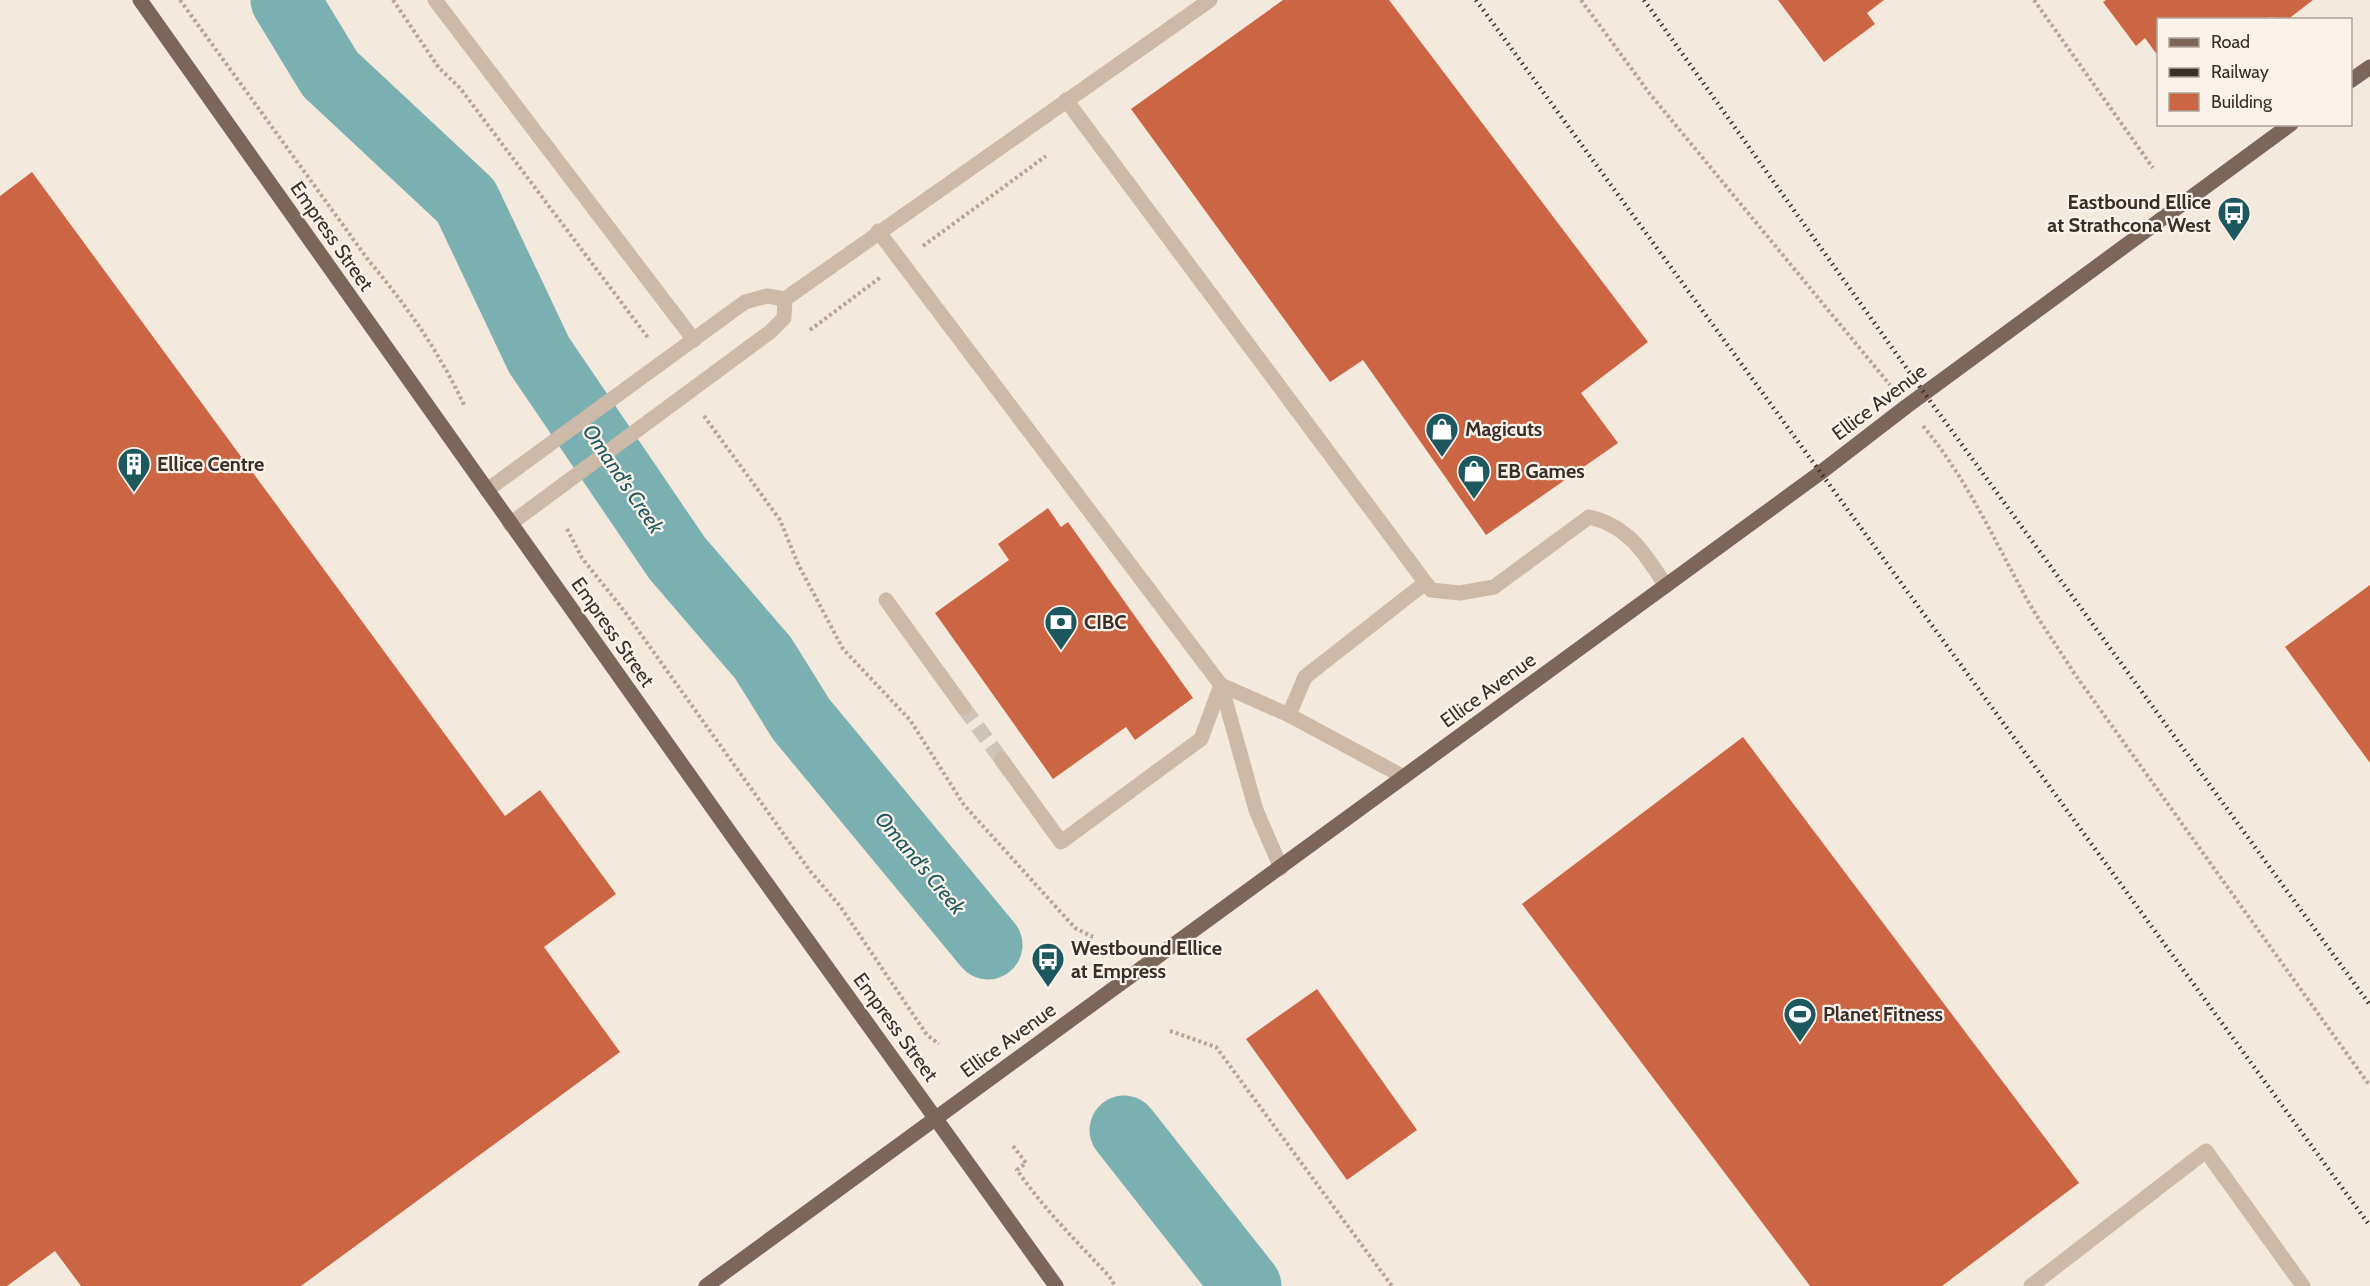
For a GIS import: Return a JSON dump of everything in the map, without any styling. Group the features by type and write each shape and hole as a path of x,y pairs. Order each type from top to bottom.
{"main road":[{"name":"Empress Street","path":"140,0 510,524 1056,1286"},
{"path":"2352,80 2370,67"},
{"name":"Ellice Avenue","path":"706,1286 1666,586 2288,126"}],"lane":[{"path":"435,0 694,340"},
{"path":"487,490 745,302 767,296 785,299 878,231 1209,0"},
{"path":"1066,100 1431,590 1460,593 1494,586 1589,517 1609,521 1641,548 1666,586"},
{"path":"878,231 1221,685 1256,810 1281,868"},
{"path":"510,524 770,332 784,318 785,299"},
{"path":"1289,715 1305,677 1425,583"},
{"path":"886,600 964,708"},
{"path":"1221,685 1289,715 1404,777"},
{"path":"1001,759 1061,842 1201,739 1221,685"},
{"path":"2031,1286 2206,1151 2303,1286"}],"path":[{"path":"180,0 434,347 466,409 452,441"},
{"path":"393,0 440,68 460,88 665,361"},
{"path":"1581,0 1650,94 1948,456 1974,497 2029,602 2074,673 2370,1086"},
{"path":"2034,0 2153,168"},
{"path":"806,333 1046,156"},
{"path":"689,393 780,520 798,564 843,649 909,720 964,805 1075,928 1093,937"},
{"path":"567,529 582,558 624,612 810,871 840,906 927,1035 939,1044"},
{"path":"1170,1031 1216,1047 1392,1286"},
{"path":"1013,1146 1026,1163 1017,1170 1025,1182 1044,1207 1115,1286"},
{"path":"1025,1182 1031,1178"}],"building":[{"path":"1283,0 1389,0 1648,342 1581,393 1618,443 1486,535 1363,360 1330,382 1131,109"},
{"path":"1778,0 1884,0 1867,13 1875,24 1824,62"},
{"path":"2106,0 2313,0 2290,18 2157,18 2157,55 2145,38 2136,46 2103,2"},
{"name":"Ellice Centre","path":"32,172 505,816 540,790 616,894 544,947 620,1052 301,1286 81,1286 55,1251 7,1286 0,1286 0,196"},
{"name":"CIBC","path":"1048,508 1061,527 1068,522 1193,698 1135,740 1126,727 1053,779 935,613 1009,560 998,544"},
{"path":"2370,585 2370,763 2285,647"},
{"name":"Planet Fitness","path":"1743,737 2079,1183 1942,1286 1810,1286 1522,904"},
{"path":"1317,989 1417,1130 1347,1180 1246,1039"}],"waterway":[{"name":"Omand's Creek","path":"285,0 330,74 466,201 539,355 677,558 763,658 801,719 988,945"},
{"name":"Omand's Creek","path":"1124,1130 1247,1286"}],"tunnel":[{"path":"964,708 1001,759"}],"railway":[{"path":"1476,0 2370,1226"},
{"path":"1644,0 1925,394 2370,1005"}],"place":[{"name":"Eastbound Ellice at Strathcona West","path":"2234,242"},
{"name":"Magicuts","path":"1442,458"},
{"name":"Ellice Centre","path":"134,493"},
{"name":"EB Games","path":"1474,500"},
{"name":"CIBC","path":"1061,651"},
{"name":"Westbound Ellice at Empress","path":"1048,988"},
{"name":"Planet Fitness","path":"1800,1043"}]}
